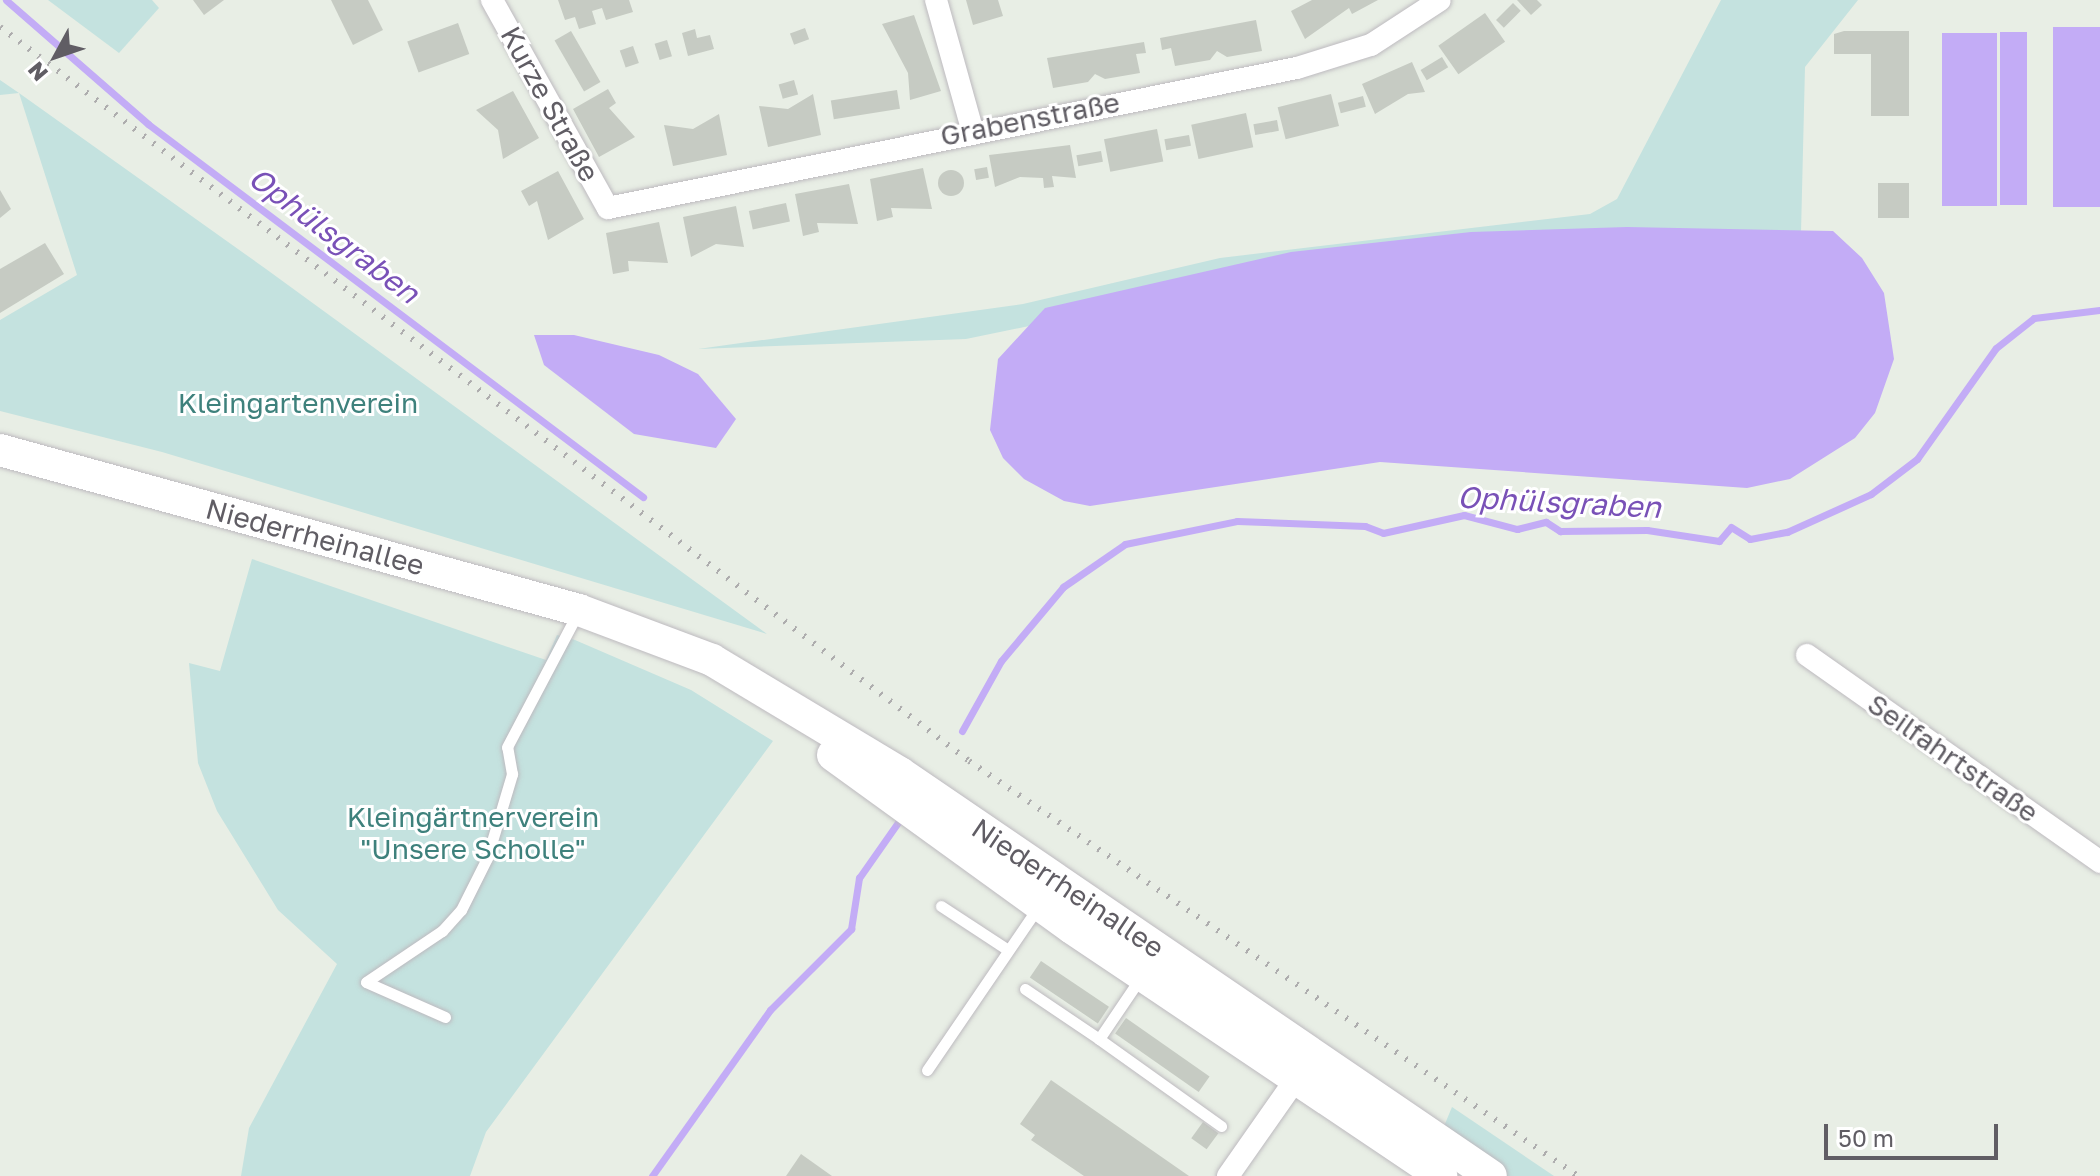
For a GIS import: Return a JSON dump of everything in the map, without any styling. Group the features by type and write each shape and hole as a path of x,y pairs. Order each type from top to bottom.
{"main road":[{"name":"Niederrheinallee","path":"0,450 579,610 629,629 780,718 1048,891 1304,1067 1491,1176"},
{"name":"Niederrheinallee","path":"1304,1067 1441,1176"}],"street":[{"name":"Kurze Straße","path":"492,0 608,208"},
{"path":"936,0 972,129"},
{"name":"Grabenstraße","path":"608,208 972,129 1297,68 1371,45 1440,0"},
{"name":"Seilfahrtstraße","path":"1807,655 2100,862"},
{"path":"1228,1176 1304,1067"}],"lane":[{"path":"445,1017 366,982 442,931 461,910 487,858 512,774 507,747 579,610"},
{"path":"927,1070 1048,891"},
{"path":"941,906 1008,950"},
{"path":"1099,1039 1151,963"},
{"path":"1025,989 1221,1126"}],"green space":[{"path":"48,0 152,0 159,8 119,53"},
{"path":"1721,0 1858,0 1805,67 1801,233 1236,283 966,339 698,349 1023,304 1220,258 1590,214 1617,199"},
{"path":"0,80 19,93 0,95"},
{"name":"Kleingartenverein","path":"19,93 767,634 162,452 0,411 0,320 77,275"},
{"name":"Kleingärtnerverein \"Unsere Scholle\"","path":"252,559 546,660 557,635 575,640 691,690 773,741 486,1132 470,1176 241,1176 249,1128 337,964 278,910 217,811 198,763 189,663 220,671"},
{"path":"1452,1107 1554,1176 1507,1176 1442,1131"}],"shaded area":[{"path":"2053,27 2100,27 2100,207 2053,207"},
{"path":"2000,32 2027,32 2027,205 2000,205"},
{"path":"1942,33 1997,33 1997,206 1942,206"},
{"path":"1627,227 1833,231 1862,258 1884,293 1894,359 1875,413 1855,438 1790,479 1747,488 1380,462 1090,506 1064,501 1024,479 1003,458 990,430 998,359 1045,308 1291,252 1471,232"},
{"path":"534,335 574,335 659,355 698,374 736,419 716,448 634,434 544,365"}],"building":[{"path":"193,0 224,0 204,15"},
{"path":"331,0 368,0 383,30 353,45"},
{"path":"558,0 629,0 633,12 606,20 602,8 592,11 596,24 579,29 575,17 565,20"},
{"path":"966,0 998,0 1003,16 973,25"},
{"path":"1312,0 1378,0 1352,14 1349,8 1305,39 1291,11"},
{"path":"1517,0 1537,0 1542,5 1531,15"},
{"path":"1513,3 1521,11 1504,28 1496,20"},
{"path":"1485,13 1505,42 1458,74 1438,46"},
{"path":"914,15 941,91 910,100 908,73 882,24"},
{"path":"1256,20 1262,51 1227,57 1217,51 1210,60 1175,66 1171,48 1162,50 1160,38"},
{"path":"458,23 469,54 419,72 407,41"},
{"path":"805,28 809,39 794,45 790,33"},
{"path":"695,29 697,38 710,35 714,49 688,56 682,33"},
{"path":"571,31 600,82 584,92 555,40"},
{"path":"1844,31 1909,31 1909,116 1871,116 1871,54 1834,54 1834,34"},
{"path":"667,40 672,56 660,60 655,44"},
{"path":"1144,42 1146,53 1136,54 1140,73 1105,79 1095,74 1088,82 1053,88 1047,58"},
{"path":"633,46 639,63 626,68 620,51"},
{"path":"1442,57 1448,67 1427,80 1421,70"},
{"path":"1412,62 1425,92 1408,94 1375,114 1362,84"},
{"path":"794,80 798,94 783,99 779,84"},
{"path":"608,89 616,103 609,108 635,137 599,157 573,109"},
{"path":"897,90 900,109 834,119 831,100"},
{"path":"513,91 539,138 503,159 498,130 476,110"},
{"path":"813,94 821,135 768,147 759,106 788,109"},
{"path":"1331,94 1339,126 1286,139 1278,107"},
{"path":"1363,96 1366,107 1341,113 1338,103"},
{"path":"1246,113 1253,147 1199,159 1191,125"},
{"path":"719,114 727,155 673,166 664,125 693,129"},
{"path":"1277,120 1279,131 1255,135 1253,124"},
{"path":"1157,129 1163,161 1110,172 1104,139"},
{"path":"1189,135 1191,146 1166,150 1164,139"},
{"path":"1070,145 1076,178 1052,176 1054,187 1044,188 1043,178 1020,177 995,187 989,155"},
{"path":"1101,151 1103,162 1078,166 1076,155"},
{"path":"987,167 989,178 976,180 974,169"},
{"path":"923,168 932,209 891,208 893,217 877,221 870,179"},
{"path":"951,170 960,174 964,183 960,192 951,196 942,192 938,183 942,174"},
{"path":"558,171 584,219 548,240 537,201 529,206 521,191"},
{"path":"1878,183 1909,183 1909,218 1878,218"},
{"path":"849,184 858,224 817,223 819,232 803,236 795,194"},
{"path":"0,190 11,209 0,218"},
{"path":"786,203 790,222 753,229 749,211"},
{"path":"736,206 744,247 716,244 691,257 683,217"},
{"path":"659,222 668,263 628,261 629,271 613,274 606,233"},
{"path":"45,243 64,274 0,313 0,269"},
{"path":"1041,961 1109,1007 1098,1023 1030,978"},
{"path":"1126,1018 1210,1077 1199,1092 1115,1034"},
{"path":"1051,1080 1189,1176 1084,1176 1031,1140 1035,1135 1020,1124"},
{"path":"1203,1122 1218,1133 1207,1149 1191,1138"},
{"path":"801,1154 832,1176 786,1176"}],"waterway":[{"name":"Ophülsgraben","path":"6,0 148,124 643,497"},
{"name":"Ophülsgraben","path":"962,731 1001,661 1063,587 1125,544 1237,521 1365,526 1383,533 1464,515 1517,529 1546,522 1560,531 1647,530 1719,541 1731,527 1750,539 1787,532 1871,494 1917,459 1996,348 2034,318 2100,310"},
{"path":"652,1176 770,1010 851,929 859,878 901,818"}],"railway":[{"path":"0,27 969,761 1578,1176"}]}
